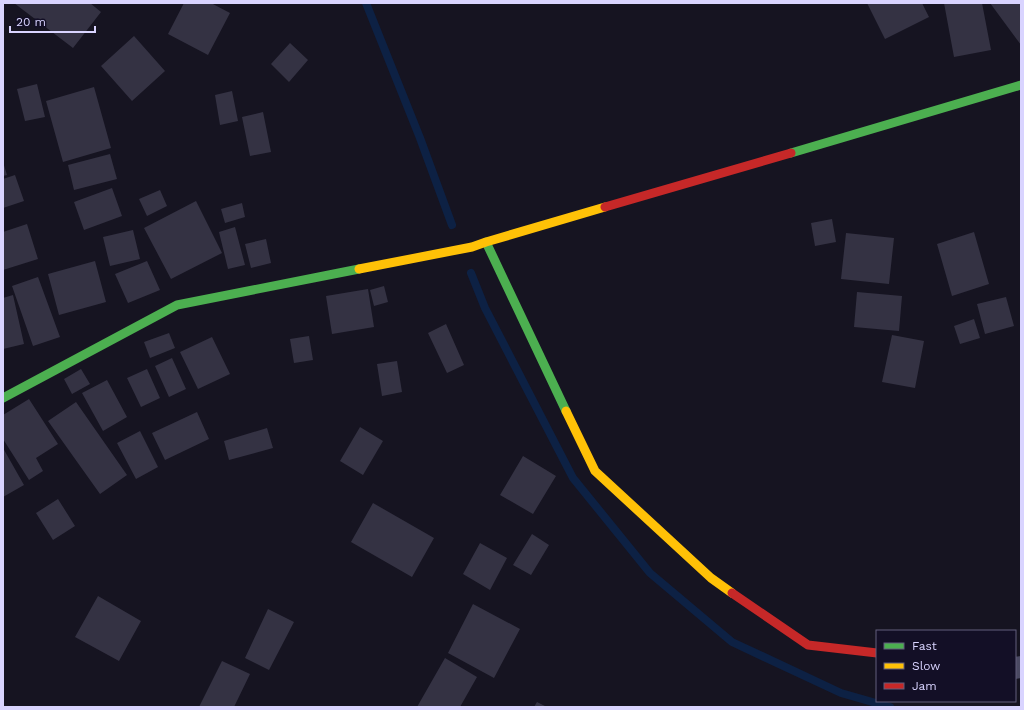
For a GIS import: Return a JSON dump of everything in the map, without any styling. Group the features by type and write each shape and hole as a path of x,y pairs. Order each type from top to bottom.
{"street":[{"path":"3,398 177,305 472,247 1021,85"},
{"path":"486,242 595,471 710,578 808,645 876,653"}],"building":[{"path":"14,3 90,3 101,12 73,48"},
{"path":"184,3 211,3 230,13 208,55 168,34"},
{"path":"867,3 922,3 929,17 885,39"},
{"path":"944,3 982,3 991,50 954,57"},
{"path":"990,3 1021,3 1021,45"},
{"path":"134,36 165,71 132,101 101,66"},
{"path":"290,43 308,60 289,82 271,64"},
{"path":"37,84 45,117 25,121 17,89"},
{"path":"94,87 111,148 63,162 46,101"},
{"path":"232,91 238,121 220,125 215,95"},
{"path":"263,112 271,152 250,156 242,117"},
{"path":"110,154 117,179 74,190 68,165"},
{"path":"3,162 7,175 3,176"},
{"path":"15,175 24,201 3,208 3,179"},
{"path":"112,188 122,216 84,230 74,202"},
{"path":"160,190 167,206 147,216 139,199"},
{"path":"196,201 222,253 171,279 144,228"},
{"path":"242,203 245,217 225,223 221,209"},
{"path":"832,219 836,242 815,246 811,223"},
{"path":"27,224 38,259 3,270 3,232"},
{"path":"235,227 245,265 228,269 219,232"},
{"path":"133,230 140,259 110,266 103,237"},
{"path":"974,232 989,284 952,296 937,244"},
{"path":"846,233 894,238 889,284 841,279"},
{"path":"266,239 271,263 251,268 245,244"},
{"path":"95,261 106,302 59,315 48,274"},
{"path":"147,261 160,290 128,303 115,274"},
{"path":"38,277 60,337 33,346 12,286"},
{"path":"384,286 388,302 374,306 370,290"},
{"path":"368,289 374,327 332,334 326,296"},
{"path":"857,292 902,296 899,331 854,327"},
{"path":"13,295 24,344 3,349 3,298"},
{"path":"1006,297 1014,326 985,334 977,304"},
{"path":"974,319 980,338 960,344 954,326"},
{"path":"446,324 464,365 447,373 428,333"},
{"path":"169,333 175,348 150,358 144,342"},
{"path":"892,335 924,341 915,388 882,382"},
{"path":"309,336 313,360 294,363 290,339"},
{"path":"212,337 230,374 198,389 180,352"},
{"path":"172,358 186,389 169,397 155,366"},
{"path":"397,361 402,392 382,396 377,364"},
{"path":"81,369 90,384 72,394 64,379"},
{"path":"147,369 160,398 141,407 127,378"},
{"path":"107,380 127,417 103,431 82,393"},
{"path":"29,399 58,444 36,458 43,471 29,480 3,439 3,415"},
{"path":"76,402 127,475 100,494 48,421"},
{"path":"197,412 209,439 165,460 152,433"},
{"path":"360,427 383,441 363,475 340,461"},
{"path":"267,428 273,448 229,460 224,441"},
{"path":"140,431 158,467 136,479 117,443"},
{"path":"3,448 24,485 3,497"},
{"path":"523,456 556,476 533,514 500,495"},
{"path":"58,499 75,526 53,540 36,513"},
{"path":"373,503 434,538 412,577 351,542"},
{"path":"532,534 549,545 531,575 513,565"},
{"path":"480,543 507,558 490,590 463,574"},
{"path":"98,596 141,621 119,661 75,637"},
{"path":"473,604 520,629 494,678 448,653"},
{"path":"268,609 294,622 269,670 245,658"},
{"path":"445,658 477,677 460,707 417,707"},
{"path":"222,661 250,674 234,707 199,707"},
{"path":"537,702 547,707 534,707"}],"waterway":[{"path":"366,3 420,138 452,225"},
{"path":"471,273 485,308 573,478 650,573 732,642 841,693 890,707"}],"traffic: fast":[{"path":"791,153 1021,85"},
{"path":"486,242 566,411"},
{"path":"3,398 177,305 359,269"}],"traffic: slow":[{"path":"359,269 472,247 605,207"},
{"path":"566,411 595,471 711,578 732,593"}],"traffic: jam":[{"path":"605,207 791,153"},
{"path":"732,593 808,645 876,653"}]}
